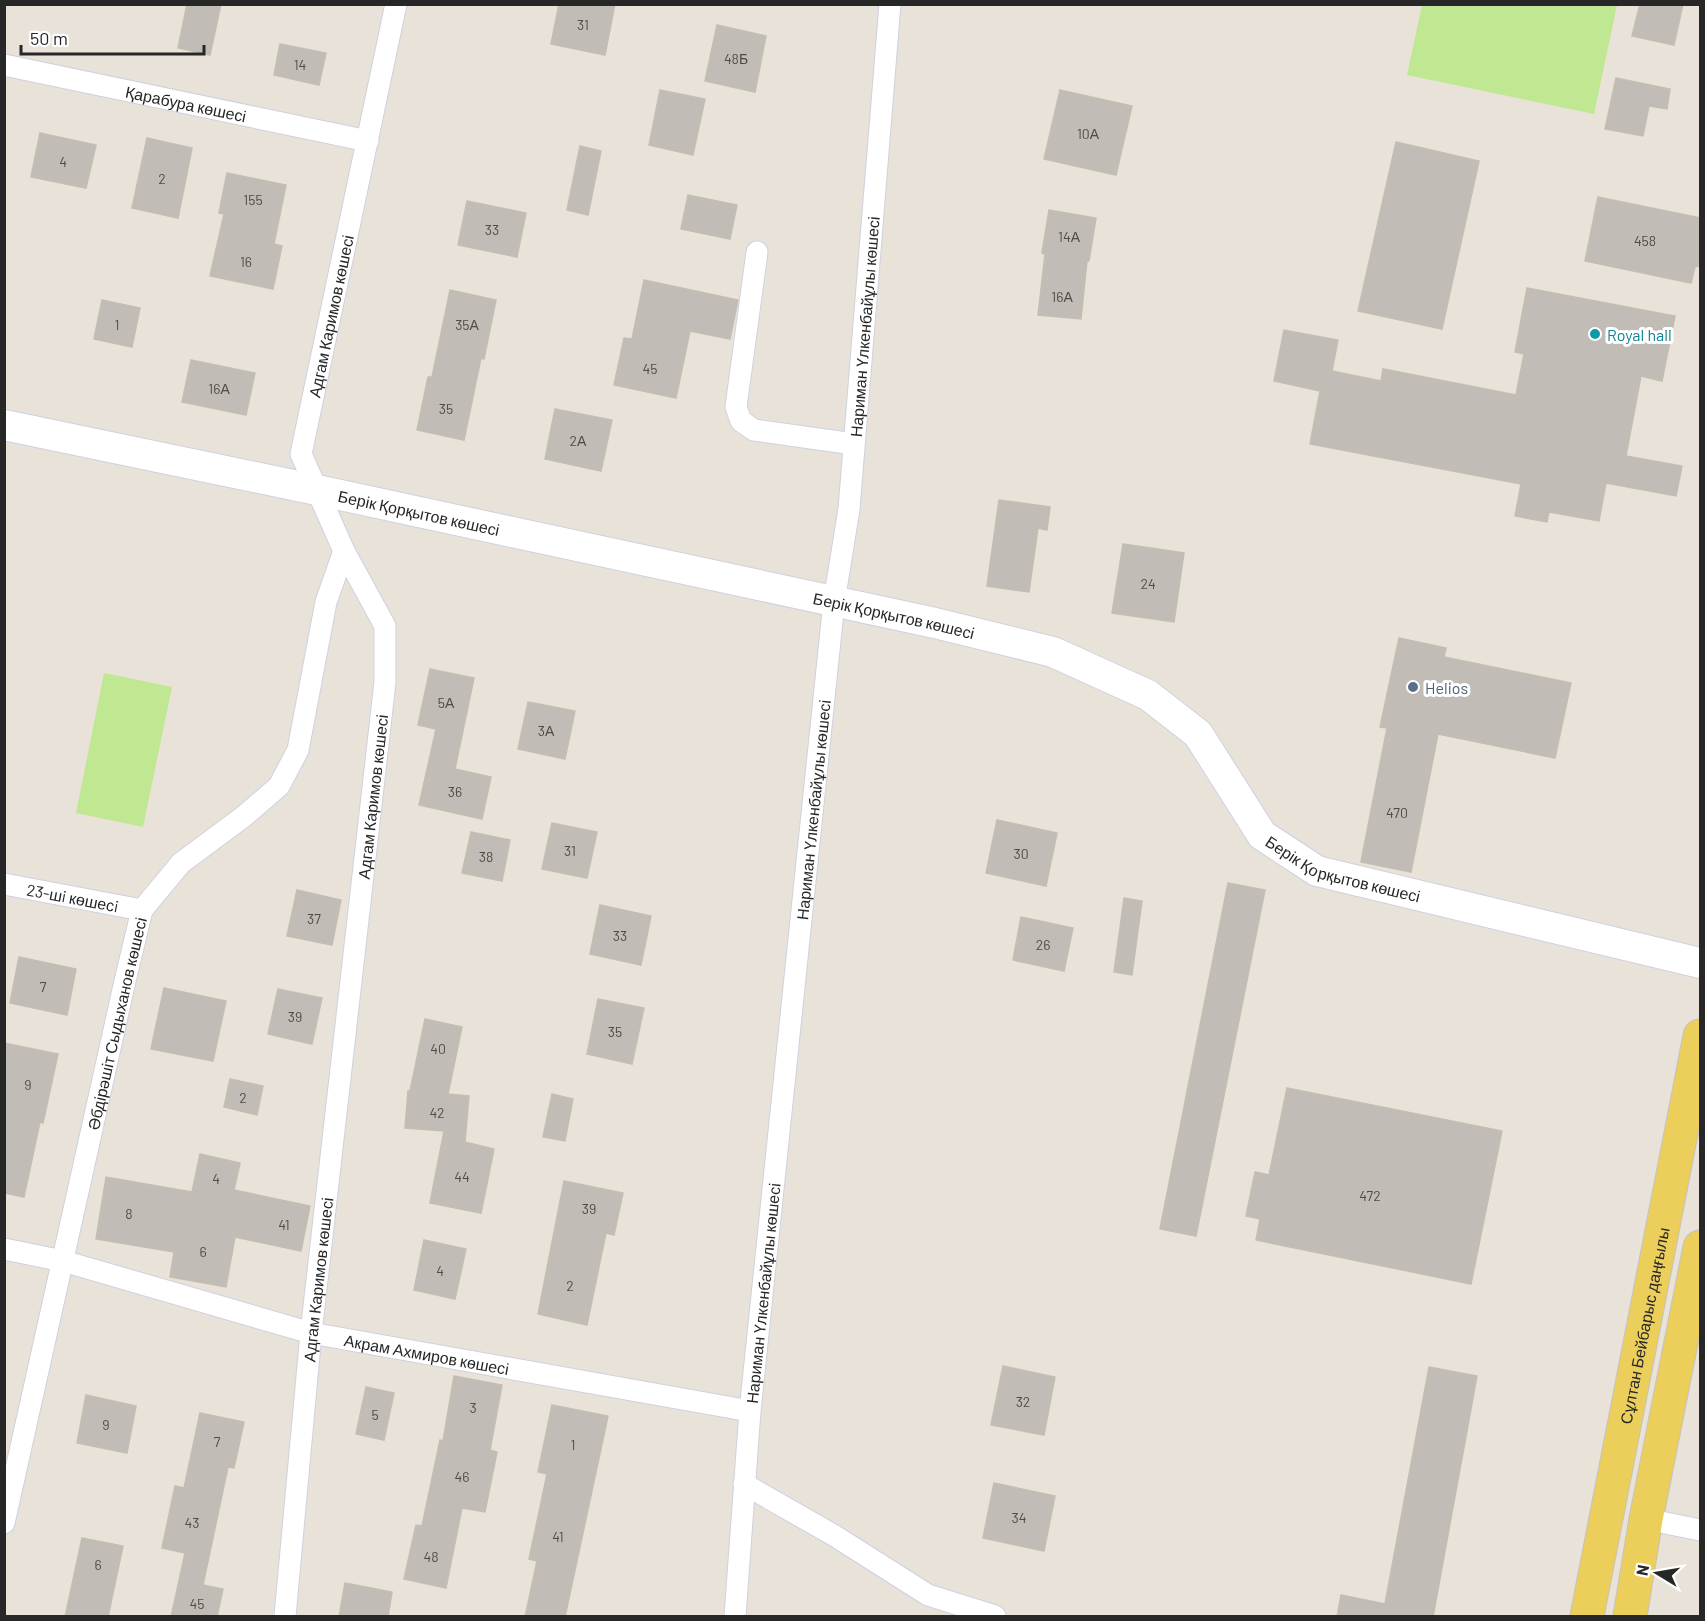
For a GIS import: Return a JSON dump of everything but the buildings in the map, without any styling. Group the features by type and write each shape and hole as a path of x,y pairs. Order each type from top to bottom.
{"main road":[{"name":"Сұлтан Бейбарыс даңғылы","path":"1587,1617 1701,1036"},
{"path":"1630,1617 1646,1519 1701,1247"}],"street":[{"name":"Адгам Каримов көшесі","path":"285,1617 311,1333 385,682 385,626 344,551 301,454 396,4"},
{"name":"Нариман Үлкенбайұлы көшесі","path":"735,1617 750,1411 834,602 849,509 890,4"},
{"name":"Қарабура көшесі","path":"4,65 368,141"},
{"path":"757,252 736,407 741,421 754,430 854,444"},
{"name":"Берік Қорқытов көшесі","path":"4,425 935,623 1053,652 1148,695 1198,734 1262,835 1317,871 1701,963"},
{"name":"Әбдірәшіт Сыдыханов көшесі","path":"4,1523 142,910 181,863 243,817 279,786 298,750 326,602 344,551"},
{"name":"23-шi көшесi","path":"4,884 142,910"},
{"name":"Акрам Ахмиров көшесі","path":"4,1249 63,1261 311,1333 750,1411"},
{"path":"744,1484 834,1536 928,1595 995,1617"},
{"path":"1646,1519 1701,1530"}],"green space":[{"path":"1422,5 1617,5 1594,114 1407,75"},
{"path":"104,673 172,687 143,827 76,813"}],"place":[{"name":"Royal hall","path":"1595,334"},
{"name":"Helios","path":"1413,687"}]}
